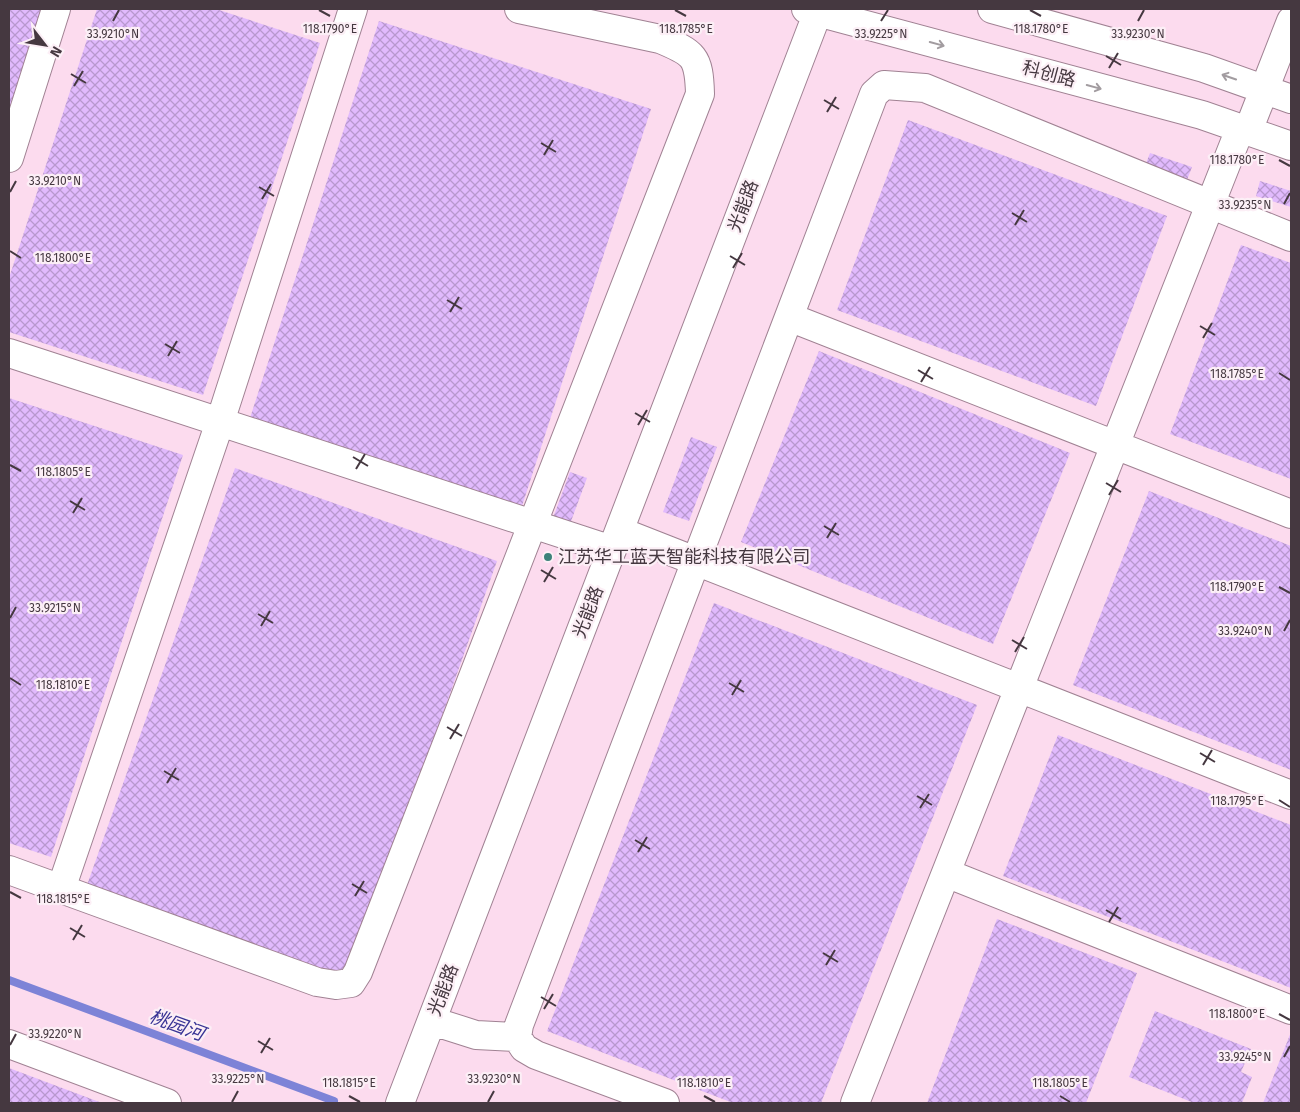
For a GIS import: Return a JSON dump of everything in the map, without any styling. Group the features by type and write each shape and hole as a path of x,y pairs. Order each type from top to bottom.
{"street":[{"path":"9,158 56,9"},
{"path":"61,889 217,430 353,9"},
{"path":"9,870 317,982 336,986 351,983 358,972 700,94 700,75 693,56 673,45 660,39 519,9"},
{"path":"992,9 1204,68 1291,99"},
{"name":"科创路","path":"814,10 1202,116 1291,146"},
{"name":"光能路","path":"400,1103 612,549 814,10"},
{"path":"854,1103 1210,205 1264,90 1291,21"},
{"path":"665,1103 536,1055 524,1048 517,1037 519,1025 874,94 884,85 925,88 1291,237"},
{"path":"789,317 1291,514"},
{"path":"9,353 217,430 529,532 612,549 696,561 1291,795"},
{"path":"9,371 217,430"},
{"path":"946,873 1291,1010"},
{"path":"432,1021 476,1035 517,1037"},
{"path":"9,1044 167,1103"}],"building":[{"path":"9,9 50,9 9,131"},
{"path":"97,9 216,9 320,43 203,395 9,332 9,278"},
{"path":"379,21 651,109 521,509 249,421"},
{"path":"908,120 1167,216 1096,406 837,310"},
{"path":"1150,153 1192,167 1187,180 1145,166"},
{"path":"1260,181 1291,191 1291,207 1256,196"},
{"path":"1241,245 1291,263 1291,479 1170,434"},
{"path":"819,351 1070,453 993,644 741,542"},
{"path":"9,398 183,455 51,857 9,843"},
{"path":"691,437 717,447 689,521 663,512"},
{"path":"235,468 497,561 349,978 87,885"},
{"path":"570,472 587,478 570,524 553,518"},
{"path":"1149,491 1291,546 1291,770 1073,685"},
{"path":"714,603 977,705 821,1103 733,1103 547,1031"},
{"path":"1058,735 1291,825 1291,988 1003,876"},
{"path":"997,919 1137,973 1086,1103 927,1103"},
{"path":"1155,1011 1251,1049 1241,1072 1252,1077 1242,1103 1194,1103 1129,1077"},
{"path":"1291,1032 1291,1103 1263,1103"},
{"path":"9,1068 102,1103 9,1103"}],"waterway":[{"name":"桃园河","path":"9,980 334,1101"}],"place":[{"name":"江苏华工蓝天智能科技有限公司","path":"548,557"}]}
